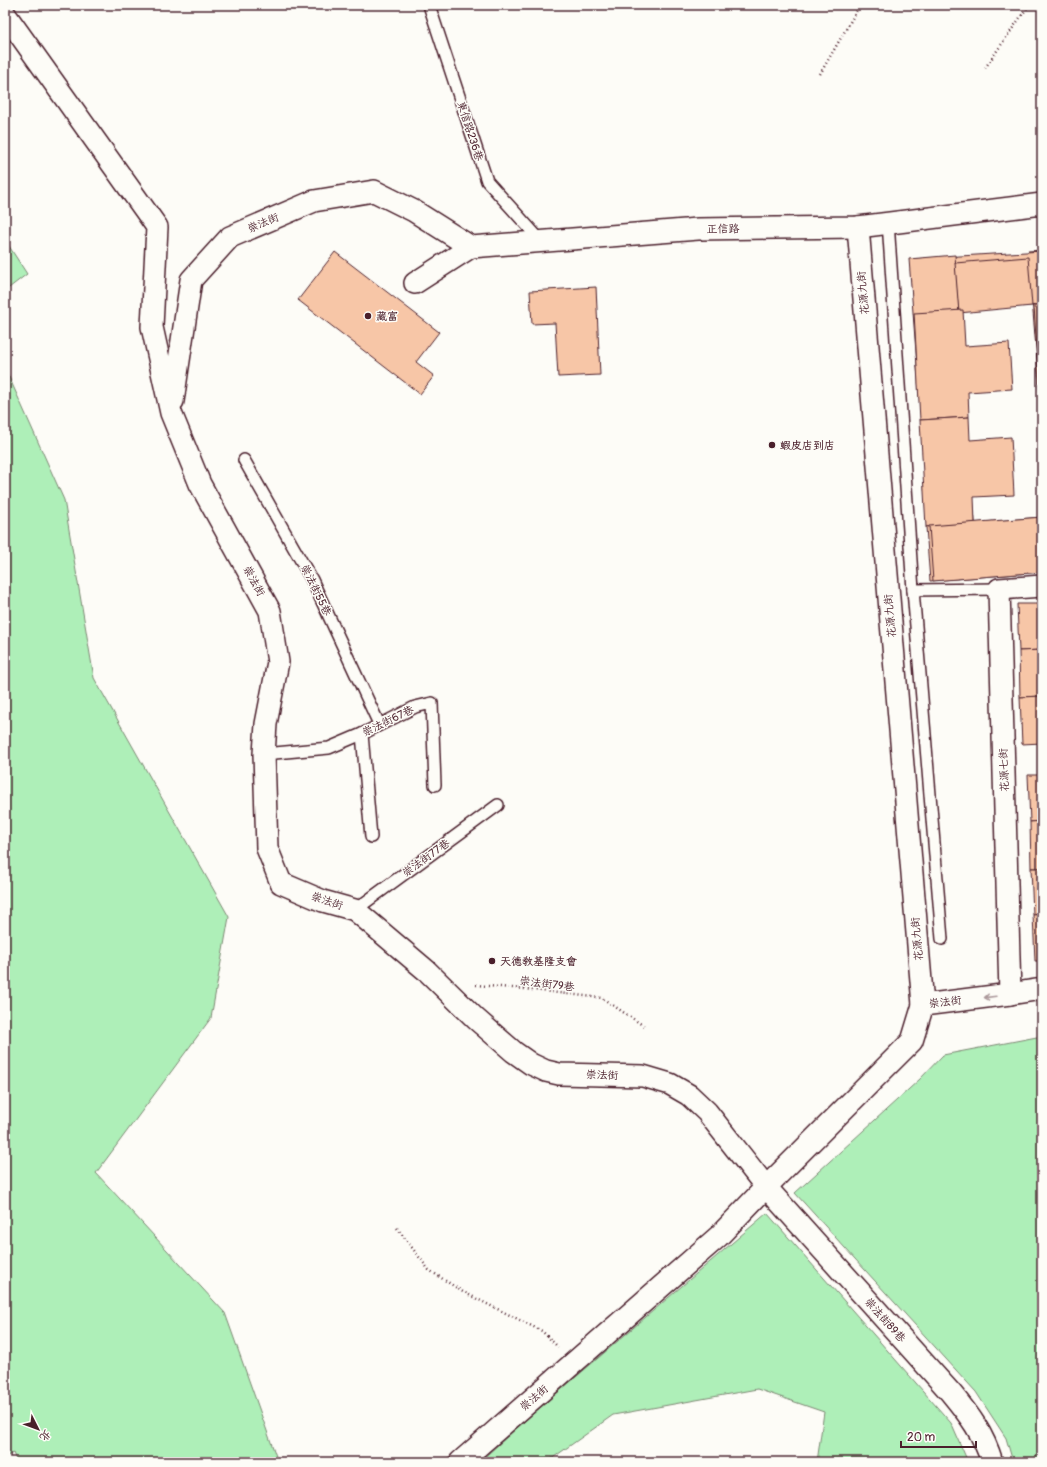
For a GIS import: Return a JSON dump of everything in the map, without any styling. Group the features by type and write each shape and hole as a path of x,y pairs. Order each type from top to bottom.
{"street":[{"name":"崇法街","path":"5,14 157,227 152,327 171,413 200,484 270,611 278,662 266,724 264,754 267,848 281,883 324,901 355,910 439,982 476,1019 514,1052 531,1064 559,1074 643,1076 670,1084 689,1095 707,1112 766,1187"},
{"name":"崇法街","path":"171,413 191,280 230,237 314,201 374,191 414,211 471,247"},
{"name":"正信路","path":"415,283 471,247 698,229 858,227 888,222 1042,204"},
{"name":"花源九街","path":"858,227 923,1005"},
{"path":"999,589 1042,586"},
{"name":"花源七街","path":"999,589 1010,994"},
{"name":"崇法街","path":"460,1462 719,1236 912,1041 923,1005 1042,989"},
{"name":"崇法街89巷","path":"766,1187 956,1399 970,1417 983,1438 992,1462"}],"lane":[{"name":"東信路236巷","path":"429,5 487,181 541,241"},
{"path":"888,222 913,590 942,939"},
{"name":"崇法街55巷","path":"244,460 312,580 379,724"},
{"path":"913,590 999,589"},
{"name":"崇法街67巷","path":"264,754 329,748 362,734 415,707 432,703 435,785"},
{"path":"362,734 370,837"},
{"name":"崇法街77巷","path":"355,910 498,805"}],"path":[{"path":"820,74 860,5"},
{"path":"985,68 1029,5"},
{"name":"崇法街79巷","path":"439,982 524,988 602,998 644,1026"},
{"path":"397,1228 429,1270 463,1292 542,1331 574,1363"}],"green space":[{"path":"5,240 27,274 5,291"},
{"path":"5,368 64,500 94,678 229,917 211,1018 96,1173 225,1313 278,1462 17,1462 13,1453 5,1457"},
{"path":"1042,1036 1042,1462 1013,1462 1006,1438 976,1392 795,1193 920,1079 943,1055"},
{"path":"767,1213 951,1423 968,1462 817,1462 824,1412 757,1389 613,1415 547,1462 479,1462 527,1419"}],"building":[{"path":"1042,250 1042,398 1040,398 1028,251"},
{"path":"1042,251 1042,305 914,313 911,259"},
{"name":"藏富","path":"335,252 439,332 416,362 434,376 420,394 298,300"},
{"path":"955,255 975,522 929,526 909,259"},
{"path":"1028,257 1032,306 959,313 955,263"},
{"path":"596,287 600,375 558,377 555,323 532,324 530,291"},
{"path":"1042,305 1042,399 1040,399 1034,306"},
{"path":"963,310 965,346 1009,343 1012,389 968,392 969,417 920,420 914,313"},
{"path":"969,417 970,440 1011,437 1014,495 974,497 975,523 926,527 920,420"},
{"path":"1042,517 1042,572 930,581 926,527"},
{"path":"1042,517 1042,572 933,581 929,526"},
{"path":"1017,604 1042,604 1042,650 1019,651"},
{"path":"1042,650 1042,696 1020,697 1019,651"},
{"path":"1042,696 1042,743 1022,744 1020,697"},
{"path":"1028,775 1042,775 1042,821 1030,822"},
{"path":"1042,821 1042,868 1031,868 1030,822"},
{"path":"1031,868 1042,868 1042,914 1033,915"},
{"path":"1042,914 1042,961 1035,961 1033,915"}],"place":[{"name":"藏富","path":"368,316"},
{"name":"蝦皮店到店","path":"772,445"},
{"name":"天德教基隆支會","path":"492,961"}]}
